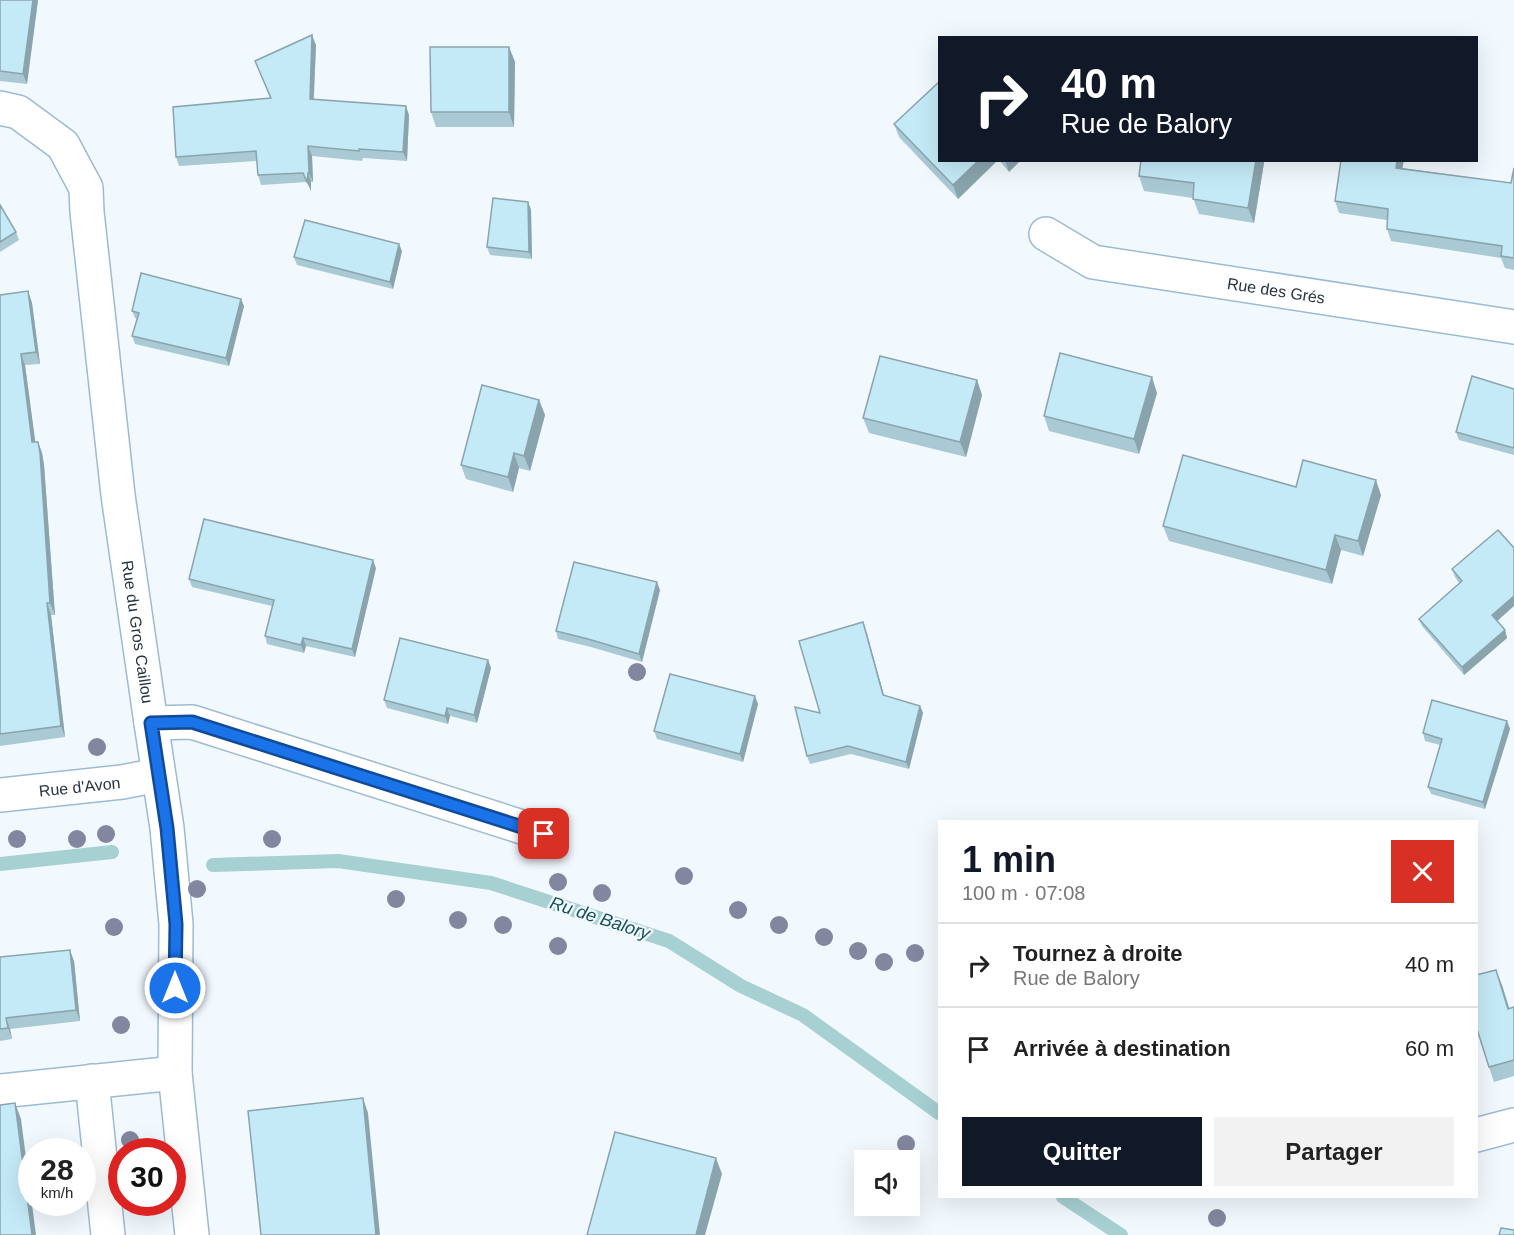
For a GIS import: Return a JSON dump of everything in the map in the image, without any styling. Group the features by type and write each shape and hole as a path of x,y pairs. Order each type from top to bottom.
{"street":[{"name":"Rue du Gros Caillou","path":"0,108 18,112 63,145 86,188 118,495 167,828 176,924 175,1073 192,1235"},
{"name":"Rue des Grés","path":"1046,234 1093,262 1514,327"},
{"path":"151,723 192,722 544,834"},
{"name":"Rue d'Avon","path":"0,795 122,782 159,775"},
{"path":"0,1091 175,1073"},
{"path":"92,1081 108,1235"},
{"path":"1478,1134 1514,1125"}],"building":[{"path":"0,0 33,0 23,74 0,71"},
{"path":"312,35 310,99 406,106 403,152 308,146 307,182 303,173 258,175 256,151 176,157 173,107 271,98 255,61"},
{"path":"430,47 509,47 509,112 431,112"},
{"path":"938,83 938,162 977,162 953,185 894,124"},
{"path":"1141,162 1256,162 1248,208 1193,199 1194,183 1139,176"},
{"path":"1341,162 1397,162 1396,168 1511,183 1514,168 1514,258 1501,256 1502,246 1387,229 1388,209 1335,201"},
{"path":"493,198 528,202 529,252 487,247"},
{"path":"0,205 16,232 0,242"},
{"path":"305,220 399,244 390,282 294,257"},
{"path":"141,273 241,299 226,358 132,336 139,313 132,311"},
{"path":"28,291 36,352 21,354 32,442 38,442 40,453 50,603 47,603 61,726 0,734 0,295"},
{"path":"1060,353 1152,377 1134,439 1044,416"},
{"path":"880,356 977,380 960,442 863,418"},
{"path":"1472,376 1514,389 1514,448 1456,432"},
{"path":"482,385 539,400 524,456 514,453 508,477 461,465"},
{"path":"1183,455 1296,487 1303,460 1376,480 1358,541 1335,535 1326,570 1163,526"},
{"path":"204,519 373,560 352,649 303,638 301,645 265,636 274,600 189,579"},
{"path":"1498,530 1514,548 1514,596 1492,615 1505,630 1462,667 1419,619 1462,581 1452,569"},
{"path":"574,562 657,582 639,654 556,631"},
{"path":"863,622 883,695 920,706 906,762 848,746 807,756 795,707 820,713 799,641"},
{"path":"400,638 488,660 474,715 447,708 445,716 384,700"},
{"path":"670,674 755,696 740,754 654,731"},
{"path":"1432,700 1507,721 1483,802 1428,787 1442,739 1423,733"},
{"path":"70,950 76,1010 6,1018 8,1028 0,1029 0,957"},
{"path":"1496,970 1508,1009 1514,1007 1514,1060 1489,1067 1478,1032 1478,974"},
{"path":"363,1098 376,1235 261,1235 248,1111"},
{"path":"15,1103 20,1138 18,1216 30,1216 32,1235 0,1235 0,1105"},
{"path":"615,1132 716,1158 696,1235 587,1235"},
{"path":"1501,1228 1514,1230 1514,1235 1499,1235"}],"waterway":[{"name":"Ru de Balory","path":"0,864 112,852"},
{"name":"Ru de Balory","path":"213,865 338,861 491,883 669,941 741,986 803,1015 938,1112"},
{"name":"Ru de Balory","path":"1065,1198 1121,1235"}],"route":[{"path":"175,988 176,924 167,828 151,723 192,722 544,834"}]}
